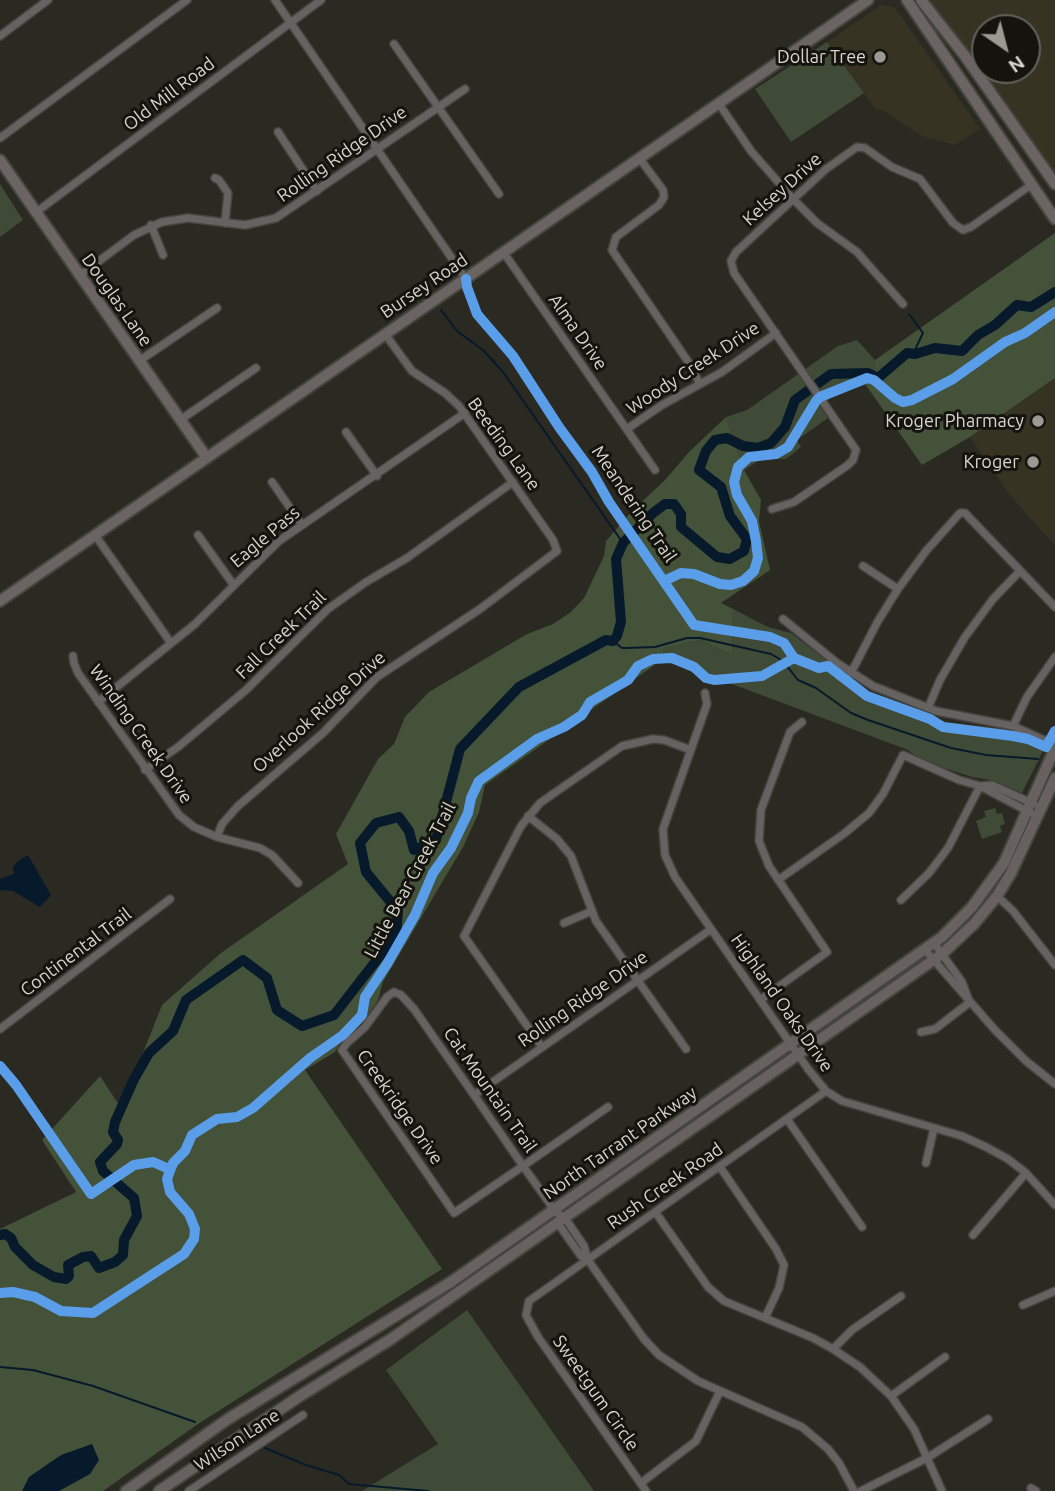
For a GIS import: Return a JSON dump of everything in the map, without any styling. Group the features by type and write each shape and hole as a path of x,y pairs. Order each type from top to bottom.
{"main road":[{"name":"North Tarrant Parkway","path":"159,1491 300,1396 391,1339 938,957 974,924 997,896 1011,873 1055,746"},
{"name":"North Tarrant Parkway","path":"126,1491 228,1419 451,1282 930,947 959,921 985,892 1055,778"}],"street":[{"path":"0,36 48,0"},
{"path":"275,0 466,279"},
{"name":"Old Mill Road","path":"35,213 321,0"},
{"name":"Bursey Road","path":"0,601 868,0"},
{"path":"907,0 1055,219"},
{"path":"921,0 1055,184"},
{"path":"0,138 183,1"},
{"path":"394,44 499,194"},
{"name":"Rolling Ridge Drive","path":"79,275 151,225 177,218 245,225 276,218 465,89"},
{"path":"719,104 751,151 793,199 817,223 857,252 903,304"},
{"path":"983,114 999,104"},
{"path":"278,132 317,191"},
{"name":"Kelsey Drive","path":"776,333 734,272 731,261 736,252 793,199 852,150 861,147 892,167 920,179 953,223 963,230 1031,185"},
{"path":"640,159 663,190 664,197 659,205 616,237 612,245 615,255 689,363 700,384"},
{"name":"Douglas Lane","path":"0,160 207,458"},
{"path":"215,178 228,193 225,223"},
{"path":"151,225 163,256"},
{"name":"Alma Drive","path":"504,253 655,470"},
{"path":"139,361 217,308"},
{"path":"772,509 794,502 848,465 856,455 854,445 776,333"},
{"name":"Woody Creek Drive","path":"627,429 776,333"},
{"name":"Beeding Lane","path":"385,334 412,371 445,393 465,413 553,540 557,551"},
{"path":"180,420 256,368"},
{"name":"Eagle Pass","path":"98,702 195,624 279,541 465,413"},
{"path":"346,432 377,476"},
{"path":"272,482 302,524"},
{"name":"Fall Creek Trail","path":"145,770 178,747 246,690 328,609 417,551 513,482"},
{"path":"850,673 898,589 926,551 960,513 965,513 1055,607"},
{"path":"95,535 171,643"},
{"path":"198,535 233,584"},
{"name":"Overlook Ridge Drive","path":"217,837 222,824 238,806 323,733 377,677 480,609 557,551"},
{"path":"863,566 898,589"},
{"path":"928,708 940,680 965,636 993,599 1020,571"},
{"path":"783,619 850,673 873,686 928,708 1013,726 1055,746"},
{"name":"Winding Creek Drive","path":"74,656 78,673 179,815 194,827 217,837 260,848 272,855 298,883"},
{"path":"1013,726 1027,697 1055,657"},
{"name":"Highland Oaks Drive","path":"705,693 708,704 667,816 663,829 663,847 675,877 710,930 826,1091 842,1101 934,1128 986,1147 1026,1173 1055,1205"},
{"path":"760,1000 828,952 778,880 762,853 759,841 759,821 790,732 802,722"},
{"path":"542,1047 464,936 509,847 528,816 540,803 622,746 653,739 691,750"},
{"path":"778,880 869,813 883,794 903,755 959,780 980,786 992,785 1035,810"},
{"path":"901,900 929,873 948,848 980,786"},
{"path":"528,816 557,839 571,856 592,911 686,1049"},
{"path":"997,896 1013,911 1055,965"},
{"name":"Continental Trail","path":"0,1029 170,899"},
{"path":"564,923 592,911"},
{"name":"Rolling Ridge Drive","path":"474,1095 710,930"},
{"path":"930,947 970,1002 1018,1053 1055,1084"},
{"name":"Cat Mountain Trail","path":"394,992 408,1002 561,1221 584,1246 588,1260 644,1339 670,1364 698,1381 780,1416 815,1436 839,1463 854,1491"},
{"name":"Creekridge Drive","path":"394,992 342,1050 454,1213 523,1166"},
{"path":"921,1032 935,1029 970,1002"},
{"name":"Rush Creek Road","path":"526,1310 529,1301 826,1091"},
{"path":"523,1166 608,1107"},
{"path":"787,1119 863,1227"},
{"path":"926,1163 934,1128"},
{"path":"720,1167 784,1265 779,1288 765,1318"},
{"path":"973,1235 1026,1173"},
{"path":"656,1213 708,1287 724,1301 833,1349 860,1367 891,1396 914,1429 942,1491"},
{"path":"1023,1305 1055,1291"},
{"path":"833,1349 852,1330 901,1296"},
{"name":"Sweetgum Circle","path":"526,1310 529,1323 538,1337 646,1491"},
{"path":"891,1396 945,1357"},
{"path":"641,1483 689,1449 696,1441 720,1391"},
{"name":"Wilson Lane","path":"189,1491 303,1415"},
{"path":"861,1491 928,1458 988,1419"}],"shaded area":[{"path":"924,0 1055,0 1055,178 986,84 1041,84 1041,14 971,14 971,64"},
{"path":"881,5 893,7 901,16 980,129 955,145 922,136 880,109 877,111 827,42"},
{"path":"1055,378 1055,546 1009,494 970,437"}],"green space":[{"path":"827,42 864,93 791,142 755,89"},
{"path":"0,184 23,220 0,237"},
{"path":"1055,233 1055,378 970,437 922,465 865,384 875,367 875,360"},
{"path":"857,340 875,360 875,367 865,384 829,398 819,405 828,418 797,440 801,447 786,459 761,459 744,470 726,417 747,410 838,346"},
{"path":"726,417 744,470 761,500 759,521 770,570 721,603 733,609 732,655 701,640 664,648 663,659 485,785 479,812 463,847 383,982 378,1000 362,1023 341,1041 335,1052 305,1070 442,1269 198,1424 103,1491 0,1491 0,1229 76,1192 42,1140 100,1076 121,1108 162,1005 221,953 348,864 336,834 378,759 394,744 405,717 429,692 527,634 553,624 571,612 584,598 604,556 606,541 689,452"},
{"path":"733,609 768,627 791,633 871,695 946,722 1013,730 1046,745 1022,793 991,780 941,767 908,750 732,684 704,680 686,668 663,659 664,648 701,640 732,655"},
{"path":"995,808 997,814 1002,813 1005,824 1000,826 1002,832 982,839 976,821 986,817 984,811"},
{"path":"467,1310 594,1491 362,1491 438,1444 386,1370"}],"water":[{"path":"28,855 51,895 40,907 13,891 0,890 0,879 14,874 13,867"},
{"path":"92,1444 99,1460 90,1474 59,1491 22,1491 29,1477 61,1455"}],"waterway":[{"path":"0,1235 5,1234 11,1238 15,1247 33,1265 54,1277 66,1279 69,1276 68,1265 83,1257 91,1256 99,1268 115,1262 123,1255 124,1240 137,1216 134,1198 103,1171 100,1162 117,1144 118,1140 113,1132 115,1122 134,1079 149,1053 173,1031 186,1000 243,960 267,978 277,1010 302,1026 334,1015 396,935 398,911 366,872 360,843 376,823 399,817 409,831 414,850 436,840 460,749 519,687 606,640 613,641 621,622 616,559 623,543 653,513 665,504 674,504 681,514 681,527 717,557 730,559 744,551 747,539 730,516 721,487 699,470 706,451 715,440 727,438 743,446 758,448 771,443 785,427 795,400 831,374 868,373 878,378 907,353 915,354 935,348 962,351 1017,305 1031,307 1055,292"},
{"path":"441,310 457,331 483,350 503,372 623,543"},
{"path":"909,314 923,333 913,354"},
{"path":"613,641 622,648 655,647 687,638 700,638 771,654 783,661 798,680 816,688 851,713 868,720 951,748 986,755 1038,759"},
{"path":"0,1367 33,1370 93,1386 195,1422"},
{"path":"265,1448 339,1475 349,1484 428,1491"}],"cycle path":[{"name":"Meandering Trail","path":"466,279 477,314 513,356 694,625 770,637 784,643 794,658 819,668 828,666 867,696 930,719 943,727 1013,736 1046,747 1055,731"},
{"name":"Meandering Trail","path":"664,581 681,573 731,585 743,581 754,571 758,558 756,541 752,521 737,495 734,482 738,467 749,457 776,454 788,447 820,397 867,378 874,380 903,402 912,400 953,379 1005,342 1025,333 1055,312"},
{"name":"Little Bear Creek Trail","path":"0,1293 13,1292 35,1297 61,1311 93,1313 184,1254 194,1239 195,1229 189,1214 170,1192 167,1179 173,1163 185,1151 192,1135 217,1119 237,1117 253,1108 310,1058 343,1035 362,1015 365,997 415,915 433,873 451,848 468,813 479,781 537,739 564,727 582,715 590,702 628,680 638,666 653,659 672,658 694,667 706,678 714,680 762,676 794,658"},
{"path":"0,1066 91,1194 134,1165 153,1162 169,1169"}],"place":[{"name":"Dollar Tree","path":"880,57"},
{"name":"Kroger Pharmacy","path":"1038,421"},
{"name":"Kroger","path":"1033,462"}]}
